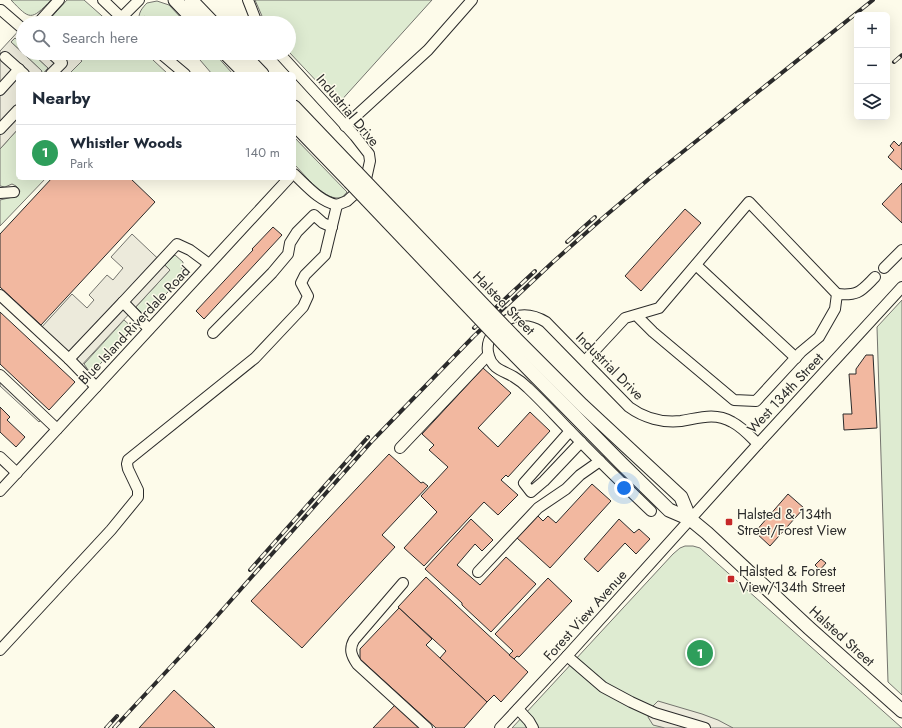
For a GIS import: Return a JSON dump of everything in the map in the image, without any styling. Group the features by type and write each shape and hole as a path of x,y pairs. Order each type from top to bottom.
{"main road":[{"path":"175,0 190,16"},
{"path":"191,0 206,16"},
{"path":"232,60 244,72"},
{"path":"249,60 260,72"},
{"name":"Halsted Street","path":"296,109 354,178 510,341 610,452 669,510 690,519 707,533 809,628 902,711"},
{"name":"Halsted Street","path":"296,126 354,178"}],"street":[{"path":"44,16 59,0"},
{"path":"103,0 120,16"},
{"path":"127,16 139,0"},
{"path":"248,0 254,16"},
{"path":"345,126 428,50 472,0"},
{"path":"1,10 16,23"},
{"path":"5,57 21,72"},
{"path":"53,72 62,62 60,60"},
{"path":"168,60 183,72"},
{"name":"Industrial Drive","path":"285,60 369,154 370,161 366,179 358,191 347,201 337,205"},
{"path":"0,90 16,76"},
{"path":"0,129 16,112"},
{"path":"0,650 111,530 138,497 138,490 128,469 128,460 255,358 303,307 308,296 302,283 305,275 325,255 337,205 320,198 296,176"},
{"name":"Blue Island-Riverdale Road","path":"0,491 287,180"},
{"path":"0,193 14,192"},
{"path":"213,333 272,274 288,254 290,243 297,232 314,215 314,209 320,198"},
{"path":"586,361 625,318 658,308 749,202 837,294 847,295 859,293 875,277"},
{"path":"314,215 323,223 332,227"},
{"path":"69,360 177,244 190,250 209,264"},
{"path":"884,268 902,250"},
{"path":"696,265 796,358"},
{"name":"West 134th Street","path":"690,519 902,287"},
{"path":"636,315 653,332 734,400 756,401 796,358 819,337 835,309 837,294"},
{"path":"0,295 96,387"},
{"path":"123,302 149,329"},
{"name":"Industrial Drive","path":"488,356 488,342 492,334 508,319 517,316 537,316 546,322 630,407 638,413 649,418 668,421 681,421 702,416 719,417 732,421 742,428 758,444"},
{"path":"400,448 488,356 497,368 522,382 651,511"},
{"path":"0,375 57,429"},
{"path":"570,431 524,483 531,492 544,482 581,442"},
{"path":"0,457 17,473"},
{"path":"478,572 538,508 566,489 580,475 600,461"},
{"name":"Forest View Avenue","path":"500,728 568,656 690,519"},
{"path":"403,583 354,640 351,645 351,654 356,664 428,728"},
{"path":"568,656 603,687 631,702 655,713 705,728"},
{"path":"518,709 533,728"}],"green space":[{"path":"11,0 51,0 35,15 31,15 22,11"},
{"path":"67,0 84,0 102,16 52,16"},
{"path":"255,0 432,0 338,104 296,59 296,16 262,16"},
{"path":"157,1 169,5 179,16 139,16 142,9 147,3"},
{"path":"15,38 16,39 16,47 11,42"},
{"path":"30,60 39,60 48,68 45,72 41,72"},
{"path":"80,60 153,60 166,72 71,72 81,61"},
{"path":"200,60 220,60 231,72 210,72"},
{"path":"16,131 16,180 44,180 0,226 0,200 17,196 20,191 12,184 5,187 0,186 0,149"},
{"path":"296,139 347,192 342,197 336,198 329,196 309,180 296,166"},
{"path":"175,255 183,262 182,269 185,273 147,315 144,315 136,307 170,270 165,265"},
{"path":"902,300 902,695 888,682 877,327"},
{"path":"124,320 133,328 91,374 84,364"},
{"path":"685,546 700,548 902,728 512,728 673,554"}],"shaded area":[{"path":"16,34 16,39 15,38 11,42 16,47 16,60 30,60 42,71 16,72 16,131 0,149 0,51"},
{"path":"39,60 82,61 71,72 45,72 48,68"},
{"path":"132,234 170,270 80,367 40,329 72,294 87,308 94,300 89,295 107,275 113,280 123,268 111,257"},
{"path":"0,375 45,416 39,422 0,386"},
{"path":"658,701 702,714 733,728 665,728 653,725 648,717 652,707"}],"building":[{"path":"894,141 899,146 902,142 902,170 888,157 894,150 890,146"},
{"path":"50,180 132,180 155,202 41,325 0,287 0,234"},
{"path":"902,183 902,223 882,204"},
{"path":"685,209 701,223 641,291 625,276"},
{"path":"273,227 282,235 204,319 196,311"},
{"path":"0,312 75,382 49,410 0,364"},
{"path":"866,355 873,355 877,428 844,430 843,414 852,414 849,374 856,374 856,369"},
{"path":"483,368 511,393 478,428 498,447 530,412 550,431 508,477 506,475 501,480 518,495 498,515 484,502 424,566 404,548 437,512 421,496 448,467 429,450 434,445 422,434"},
{"path":"0,407 10,417 7,420 25,437 16,447 0,432"},
{"path":"389,454 421,483 423,482 428,486 382,535 395,547 302,648 251,601"},
{"path":"592,484 611,501 550,568 517,538 538,516 543,521 548,516 556,523"},
{"path":"788,494 804,508 770,546 755,532"},
{"path":"471,519 493,540 482,551 475,544 457,565 480,585 506,557 536,584 491,632 425,569"},
{"path":"619,519 634,533 639,529 650,539 636,554 625,543 598,572 584,559"},
{"path":"821,559 826,563 820,570 815,565"},
{"path":"426,577 528,672 501,702 494,695 487,702 440,658 446,651 398,607"},
{"path":"548,578 572,601 519,657 517,656 514,659 509,655 513,651 495,634"},
{"path":"399,608 432,639 426,645 487,702 464,728 436,728 360,659 360,649"},
{"path":"174,690 215,728 139,728"},
{"path":"395,705 419,728 373,728"}],"railway":[{"path":"114,728 202,633 373,440 474,336 553,262 650,178 873,0"},
{"path":"894,62 902,55"},
{"path":"567,242 595,217"},
{"path":"474,328 535,271"},
{"path":"250,570 368,437"},
{"path":"106,728 117,716"}],"place":[{"name":"Halsted & 134th Street/Forest View","path":"729,522"},
{"name":"Halsted & Forest View/134th Street","path":"731,579"},
{"name":"Whistler Woods","path":"700,653"}]}
